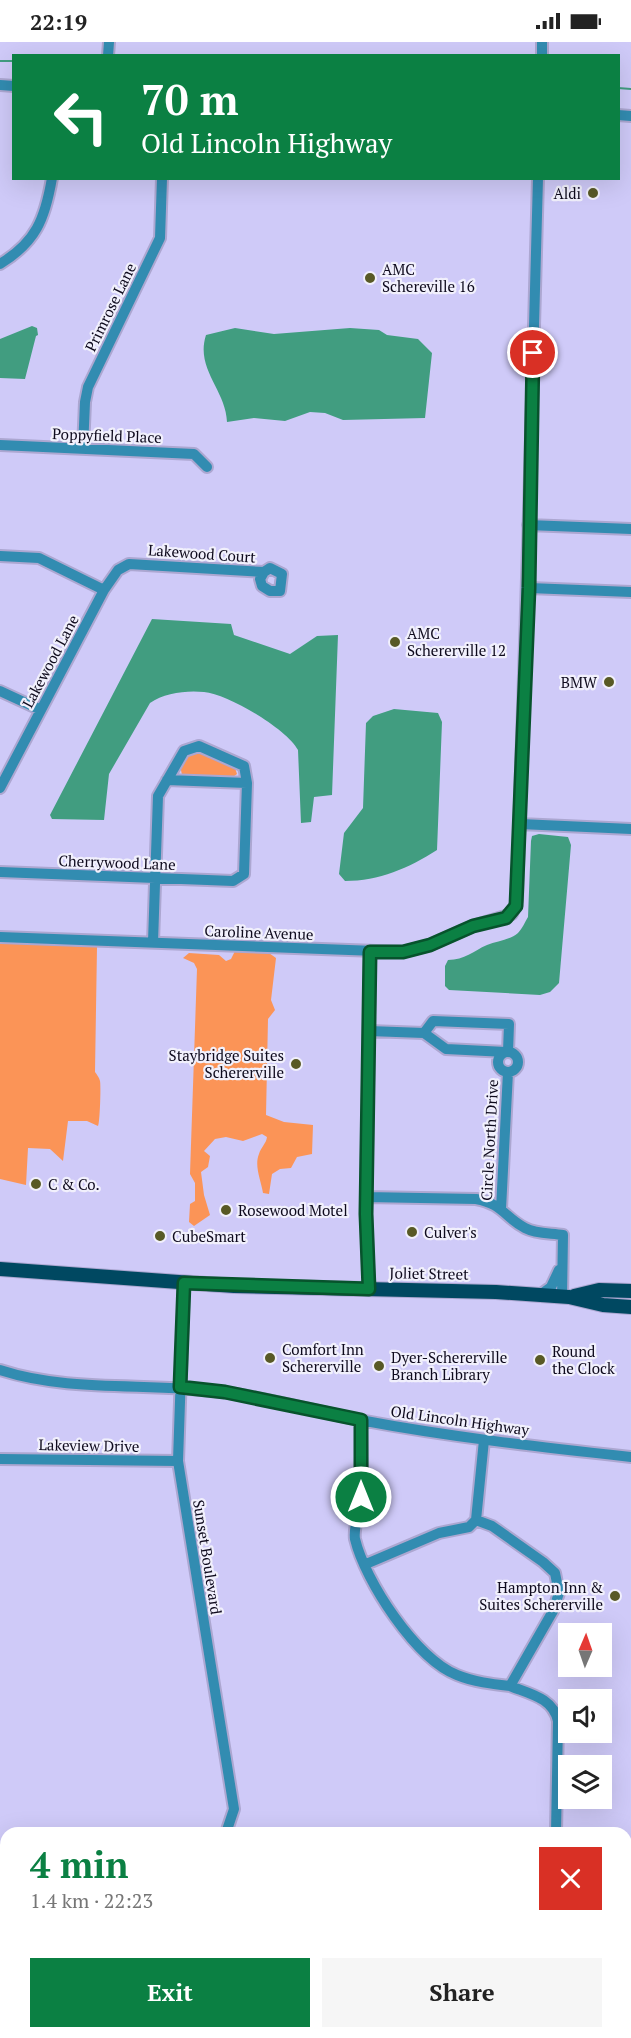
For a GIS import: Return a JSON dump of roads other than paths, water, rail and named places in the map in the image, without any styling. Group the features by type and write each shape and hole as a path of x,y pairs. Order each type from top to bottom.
{"main road":[{"name":"Joliet Street","path":"0,1269 184,1283 565,1297"},
{"path":"565,1297 599,1290 631,1291"},
{"path":"565,1297 603,1305 631,1307"}],"street":[{"path":"0,264 22,251 39,227 47,206 52,180"},
{"name":"Primrose Lane","path":"83,449 88,387 160,238 162,180"},
{"path":"538,180 528,525 529,588 520,824 631,829"},
{"name":"Poppyfield Place","path":"0,445 194,454 207,467"},
{"path":"528,525 631,529"},
{"path":"0,556 39,558 104,590"},
{"name":"Lakewood Lane","path":"0,788 104,590 118,570 129,564 138,564"},
{"name":"Lakewood Court","path":"138,564 264,572"},
{"path":"529,588 631,592"},
{"path":"0,691 41,710"},
{"path":"153,942 158,796 167,780 184,751 199,746 244,766 247,783 167,780"},
{"name":"Cherrywood Lane","path":"0,872 233,881 244,874 247,783"},
{"name":"Caroline Avenue","path":"0,937 403,952 430,945 473,926 510,916 517,900 520,824"},
{"path":"369,1289 366,1197 370,952"},
{"path":"369,1031 424,1033 446,1049 507,1052 509,1024 433,1021 424,1033"},
{"name":"Circle North Drive","path":"501,1209 508,1072 501,1070 498,1064 499,1058 507,1052"},
{"path":"366,1197 476,1199 493,1202 523,1227 535,1232 563,1235 562,1262 565,1297"},
{"path":"540,1295 557,1278 562,1262"},
{"name":"Sunset Boulevard","path":"184,1283 178,1461 234,1809 228,1827"},
{"name":"Old Lincoln Highway","path":"0,1370 72,1383 180,1387 225,1392 361,1420 484,1440 631,1457"},
{"path":"361,1420 361,1497 355,1537 366,1564 404,1628 429,1659 455,1675 510,1686 542,1699 556,1709 558,1721 556,1827"},
{"path":"366,1564 440,1533 469,1527 476,1520 484,1440"},
{"name":"Lakeview Drive","path":"0,1459 178,1461"},
{"path":"476,1520 492,1526 555,1573 559,1593 553,1611 510,1686"}],"waterway":[{"path":"0,61 12,61"},
{"path":"620,88 631,89"}],"place":[{"name":"Aldi","path":"593,193"},
{"name":"AMC Schereville 16","path":"370,278"},
{"name":"AMC Schererville 12","path":"395,642"},
{"name":"BMW","path":"609,682"},
{"name":"Staybridge Suites Schererville","path":"296,1064"},
{"name":"C & Co.","path":"36,1184"},
{"name":"Rosewood Motel","path":"226,1210"},
{"name":"Culver's","path":"412,1232"},
{"name":"CubeSmart","path":"160,1236"},
{"name":"Comfort Inn Schererville","path":"270,1358"},
{"name":"Round the Clock","path":"540,1360"},
{"name":"Dyer-Schererville Branch Library","path":"379,1366"},
{"name":"Hampton Inn & Suites Schererville","path":"615,1596"}]}
